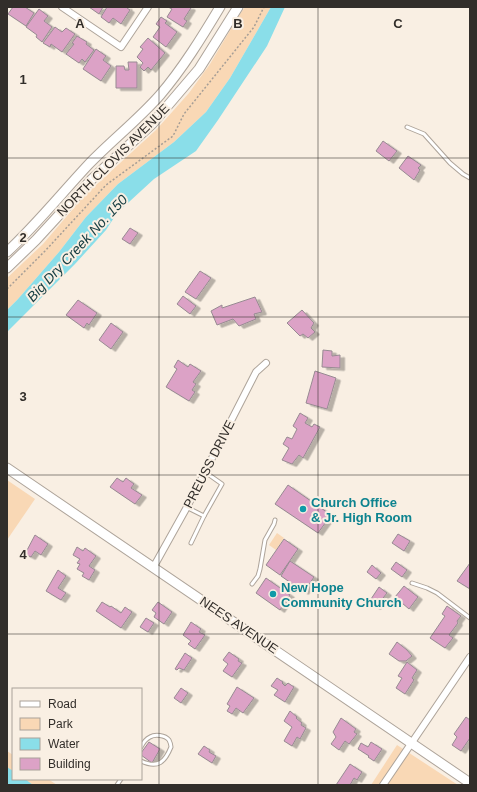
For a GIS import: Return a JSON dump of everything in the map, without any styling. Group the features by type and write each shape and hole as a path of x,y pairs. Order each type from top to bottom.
{"main road":[{"name":"NORTH CLOVIS AVENUE","path":"7,252 26,234 89,165 160,95 185,61 220,7"},
{"name":"NORTH CLOVIS AVENUE","path":"7,268 36,240 92,179 152,124 199,69 238,7"},
{"name":"NEES AVENUE","path":"7,468 470,783"}],"street":[{"path":"62,7 121,47 148,7"},
{"name":"PREUSS DRIVE","path":"153,568 187,507 256,372 266,363"},
{"path":"383,785 470,657"}],"lane":[{"path":"407,127 424,134 450,163 470,178"},
{"path":"191,543 222,484 205,472"},
{"path":"187,507 204,516"},
{"path":"252,584 258,576 265,540 275,520"},
{"path":"412,583 428,588 470,618"},
{"path":"142,745 151,736 160,735 169,740 171,747 161,763 149,764 142,761"}],"path":[{"path":"7,289 45,251 106,185 173,136 184,114 254,27 264,7"}],"green space":[{"path":"245,7 271,7 230,78 206,112 174,142 118,184 86,217 59,252 7,310 7,278 43,244 84,196 156,130 189,93 210,64"},
{"path":"7,480 35,499 7,540"},
{"path":"277,533 284,538 276,550 269,545"},
{"path":"397,745 458,785 371,785"},
{"path":"7,751 12,754 12,780 50,780 57,785 7,785"}],"water":[{"name":"Big Dry Creek No. 150","path":"271,7 285,7 267,46 196,151 154,179 117,213 106,230 75,264 7,332 7,310 59,252 86,217 118,184 174,142 206,112 230,78"},
{"path":"7,767 12,770 12,780 26,780 33,785 7,785"}],"building":[{"path":"13,7 25,7 34,13 26,26 8,14"},
{"path":"89,7 103,7 99,14"},
{"path":"107,7 128,7 127,8 130,10 121,24 113,18 109,23 101,17"},
{"path":"168,7 191,8 184,19 187,21 183,27 167,17 172,9"},
{"path":"39,9 48,16 44,21 52,27 42,42 36,37 37,35 26,27"},
{"path":"161,17 167,21 165,23 177,32 166,47 153,37 160,27 156,24"},
{"path":"55,27 62,32 66,28 75,34 62,52 51,44 50,47 43,43"},
{"path":"77,36 87,42 86,44 94,50 85,62 82,59 79,63 66,54 74,44 72,43"},
{"path":"148,38 165,53 151,70 148,67 144,71 140,67 143,63 137,57 143,49 140,47"},
{"path":"96,49 106,56 103,60 111,66 101,81 83,69"},
{"path":"128,62 137,62 137,88 116,88 116,66 124,66 125,70 129,70"},
{"path":"383,141 397,151 389,161 376,151"},
{"path":"408,156 421,165 418,168 420,170 414,180 399,168"},
{"path":"130,228 138,233 130,244 122,239"},
{"path":"200,271 211,278 196,299 185,292"},
{"path":"183,296 196,306 190,314 177,304"},
{"path":"255,297 262,312 254,314 256,319 239,326 233,319 217,325 211,311 222,305 222,308"},
{"path":"78,300 97,313 89,325 87,323 84,328 66,315"},
{"path":"302,310 314,323 311,328 315,332 308,338 303,334 300,336 287,323"},
{"path":"111,323 123,332 111,349 99,340"},
{"path":"323,350 332,351 332,356 340,355 340,368 322,367"},
{"path":"178,360 188,367 190,364 201,371 193,382 196,384 192,390 195,392 189,401 166,387 177,369 174,367"},
{"path":"315,371 336,378 327,409 306,403"},
{"path":"300,413 308,418 305,423 312,427 314,424 320,427 303,458 299,455 292,464 282,460 289,448 283,444 287,437 292,439 297,429 293,426"},
{"path":"117,478 123,482 126,478 134,484 131,488 142,495 135,504 110,487"},
{"name":"Church Office & Jr. High Room","path":"288,485 331,515 318,533 275,504"},
{"path":"398,534 410,541 404,551 392,543"},
{"path":"35,535 48,544 41,555 35,551 31,557 25,554"},
{"path":"284,539 298,549 280,575 266,565"},
{"path":"77,547 83,551 85,548 96,556 89,566 95,570 89,580 82,576 84,573 77,569 80,564 77,563 80,559 73,555"},
{"path":"290,561 314,577 304,592 281,576"},
{"path":"396,562 407,570 402,577 391,569"},
{"path":"470,563 470,589 457,581"},
{"path":"372,565 381,573 376,579 367,572"},
{"path":"58,570 66,576 58,588 66,593 61,600 46,591"},
{"name":"New Hope Community Church","path":"266,578 290,595 280,610 256,593"},
{"path":"404,586 418,597 409,609 395,597"},
{"path":"379,587 387,593 376,607 369,602"},
{"path":"102,602 121,613 125,607 132,612 121,628 96,611"},
{"path":"158,602 172,612 164,624 154,617 156,613 152,610"},
{"path":"447,606 461,616 457,621 458,623 449,635 453,638 445,648 430,638 445,616 442,614"},
{"path":"146,618 154,623 148,632 140,627"},
{"path":"191,622 201,629 199,632 205,635 195,649 188,644 191,641 183,635"},
{"path":"397,642 412,656 406,661 399,661 389,654"},
{"path":"229,652 242,663 232,677 223,671 228,664 223,660"},
{"path":"185,653 192,658 184,670 179,668 177,670 175,669"},
{"path":"407,662 417,670 412,678 414,680 405,694 396,688 402,678 398,676"},
{"path":"277,678 283,682 282,683 285,686 288,683 294,687 285,702 274,695 278,690 271,686"},
{"path":"237,687 254,698 243,713 236,708 232,714 227,711 230,706 227,704"},
{"path":"181,688 188,693 181,703 174,698"},
{"path":"290,711 302,723 301,725 306,728 300,739 297,737 292,746 284,741 292,727 284,721"},
{"path":"466,717 470,720 470,738 461,751 452,745 457,737 454,734"},
{"path":"341,718 356,729 354,732 357,734 349,744 345,741 339,750 331,744 336,737 333,732"},
{"path":"149,742 160,749 152,763 142,756 142,752"},
{"path":"371,742 382,749 374,761 358,749 361,743 368,747"},
{"path":"204,746 210,750 209,752 216,756 212,763 198,754"},
{"path":"350,764 362,772 357,780 354,778 350,785 336,785"}],"place":[{"name":"Church Office & Jr. High Room","path":"303,509"},
{"name":"New Hope Community Church","path":"273,594"}]}
